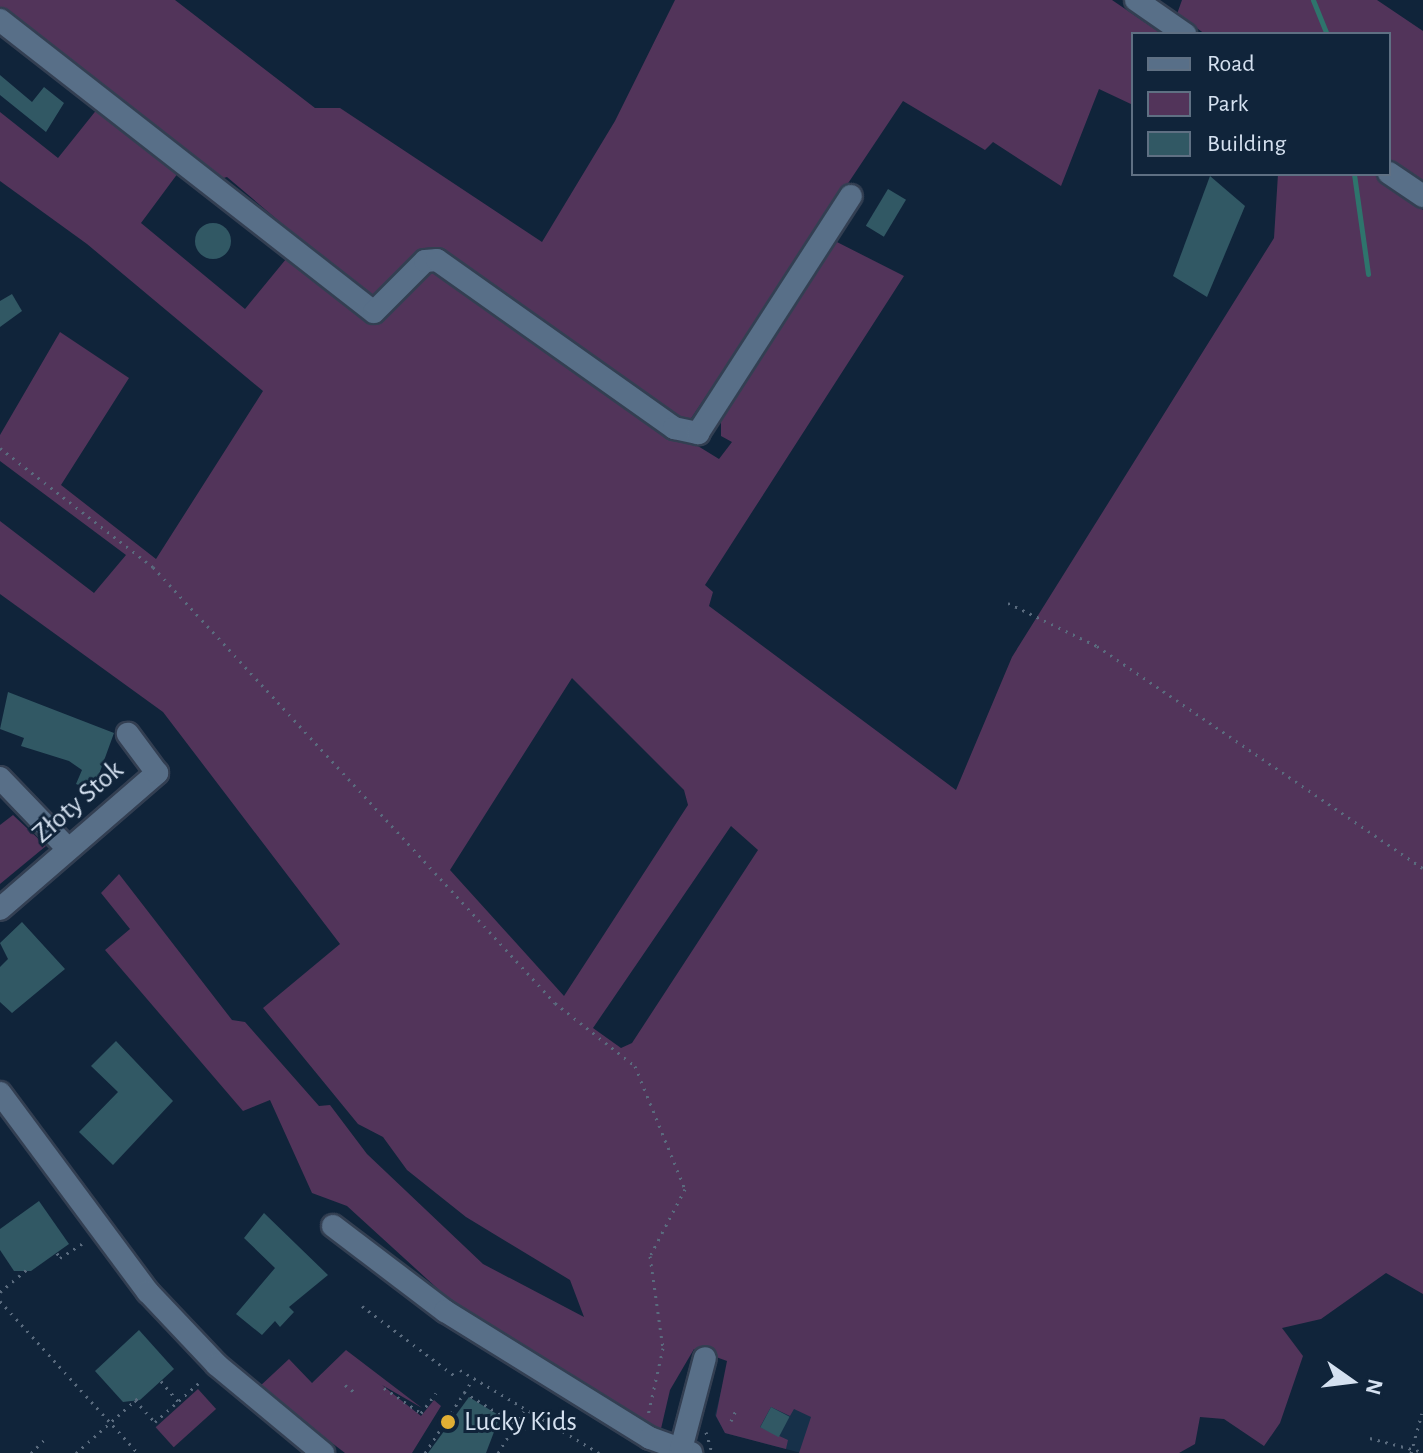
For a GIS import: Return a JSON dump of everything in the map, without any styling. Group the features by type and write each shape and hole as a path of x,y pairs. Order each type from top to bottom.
{"street":[{"path":"1136,0 1182,32"},
{"path":"0,20 374,312 385,309 425,261 437,260 674,428 698,433 851,196"},
{"path":"1391,174 1423,196"},
{"name":"Złoty Stok","path":"0,909 157,773 128,734"},
{"path":"0,778 68,849"},
{"path":"0,1093 116,1252 217,1365 323,1453"},
{"path":"333,1226 445,1311 644,1434 684,1452 705,1358"}],"path":[{"path":"0,448 153,567 555,1003 635,1066 685,1189 650,1256 663,1348 644,1434"},
{"path":"1008,603 1097,646 1423,868"},
{"path":"57,1253 60,1258 83,1243"},
{"path":"0,1292 29,1268"},
{"path":"0,1284 5,1287"},
{"path":"0,1301 138,1453"},
{"path":"362,1306 455,1376"},
{"path":"460,1370 599,1453"},
{"path":"425,1453 473,1378"},
{"path":"76,1453 136,1399 155,1422 202,1380"},
{"path":"161,1381 178,1401"},
{"path":"345,1385 357,1394"},
{"path":"384,1388 421,1413 436,1393"},
{"path":"464,1392 525,1430"},
{"path":"731,1421 736,1410"},
{"path":"498,1453 524,1411"},
{"path":"1412,1451 1420,1412"},
{"path":"1370,1438 1423,1452"},
{"path":"31,1453 44,1440"},
{"path":"712,1453 714,1443"}],"shaded area":[{"path":"726,1372 817,1417 801,1453 725,1433 715,1415"}],"green space":[{"path":"0,0 175,0 315,108 340,108 542,242 615,121 675,0 1112,0 1159,32 1131,32 1131,104 1099,89 1061,186 993,142 985,150 903,101 680,435 719,459 732,442 721,436 721,412 831,239 904,276 705,585 713,592 709,606 956,790 1012,657 1274,238 1278,176 1377,176 1423,210 1423,1294 1386,1273 1321,1319 1282,1328 1303,1356 1280,1423 1264,1446 1224,1419 1200,1417 1195,1444 1179,1453 799,1453 811,1417 794,1409 790,1416 771,1407 760,1427 788,1440 786,1449 725,1433 716,1416 727,1361 694,1349 670,1390 660,1433 450,1300 347,1206 312,1193 270,1100 243,1111 105,950 130,929 101,893 119,874 232,1020 245,1022 319,1106 330,1105 367,1154 483,1264 584,1317 570,1280 466,1217 407,1170 383,1137 358,1124 263,1008 340,944 163,712 0,594 0,521 94,593 126,555 0,461 0,435 60,332 129,378 61,485 156,559 263,391 87,244 0,181 0,112 58,158 98,108 184,165 141,223 245,309 291,253 372,300 227,177 217,180 0,13","holes":["572,678 684,790 688,805 564,996 450,870","731,826 758,850 632,1043 621,1048 593,1028"]},
{"path":"1182,0 1377,0 1423,31 1423,184 1391,163 1391,32 1202,32 1177,14"},
{"path":"13,815 46,846 0,884 0,825"},
{"path":"346,1350 422,1408 382,1385 421,1416 434,1400 441,1406 412,1453 345,1453 259,1387 289,1359 312,1383"},
{"path":"198,1389 216,1409 174,1447 156,1427"}],"building":[{"path":"0,75 32,102 44,87 64,103 46,132 0,95"},
{"path":"1210,176 1245,206 1207,297 1173,276"},
{"path":"888,189 906,200 884,237 866,226"},
{"path":"213,223 226,228 231,241 226,254 213,259 200,254 195,241 200,228"},
{"path":"12,294 22,311 0,327 0,301"},
{"path":"8,692 114,733 93,791 76,784 82,770 69,761 21,746 24,738 0,729"},
{"path":"22,922 65,969 12,1013 0,1002 0,967 8,959 0,943"},
{"path":"116,1041 173,1101 113,1165 79,1132 118,1092 91,1066"},
{"path":"39,1201 69,1244 31,1271 14,1271 0,1250 0,1229"},
{"path":"264,1213 328,1275 289,1307 294,1312 280,1327 275,1321 262,1335 236,1314 275,1268 244,1238"},
{"path":"139,1330 174,1369 140,1400 123,1402 95,1371"},
{"path":"469,1397 500,1416 486,1453 428,1453"},
{"path":"771,1407 790,1417 779,1437 760,1427"}],"waterway":[{"path":"1313,0 1326,32"},
{"path":"1354,176 1368,274"}],"place":[{"name":"Lucky Kids","path":"448,1422"}]}
